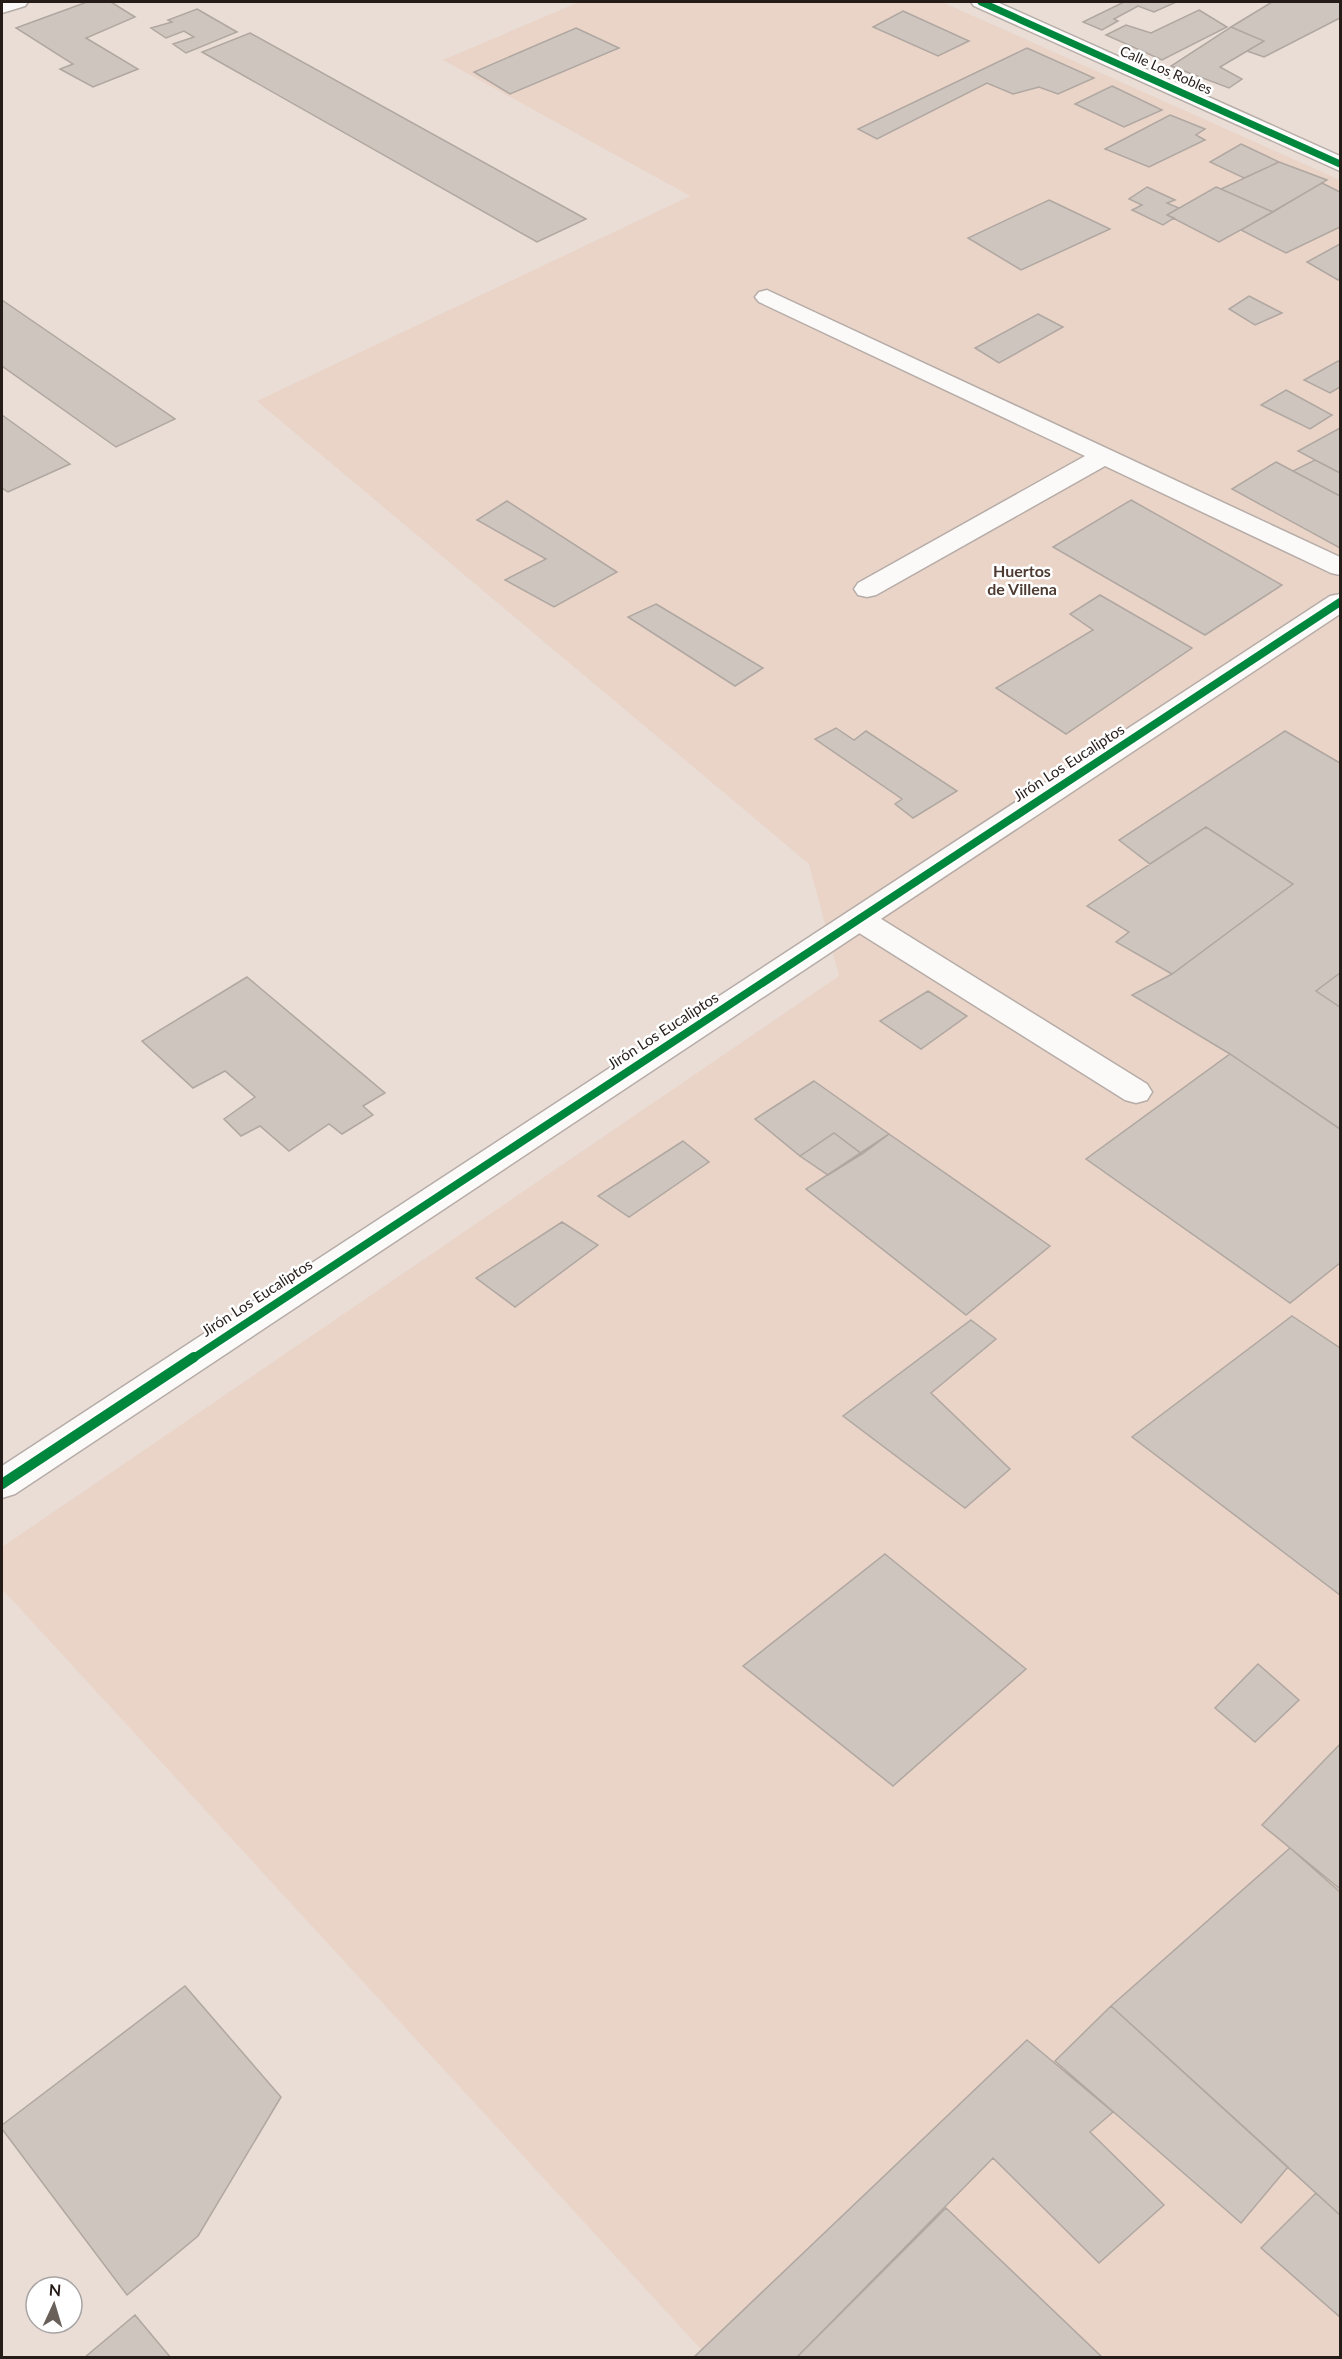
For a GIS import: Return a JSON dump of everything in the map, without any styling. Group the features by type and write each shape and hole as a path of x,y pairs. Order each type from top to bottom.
{"street":[{"path":"2,8 18,2"},
{"name":"Calle Los Robles","path":"981,2 1341,164"},
{"path":"767,297 1102,457 1341,567"},
{"path":"867,589 1102,457"},
{"name":"Jirón Los Eucaliptos","path":"2,1484 1341,602"},
{"path":"860,919 1136,1092"}],"shaded area":[{"path":"579,2 942,2 1340,180 1340,2357 708,2357 2,1589 2,1547 839,976 809,864 257,401 690,196 443,60"}],"building":[{"path":"87,2 111,2 135,17 86,38 138,69 93,87 60,69 73,64 16,28"},
{"path":"1124,2 1174,3 1154,12 1138,6 1114,19 1118,21 1102,30 1083,22"},
{"path":"1272,2 1340,2 1340,18 1264,57 1247,51 1264,41 1231,27"},
{"path":"197,9 237,32 186,53 173,44 194,37 184,31 166,38 151,28 172,22 168,20"},
{"path":"1199,10 1227,27 1162,60 1106,35 1126,25 1151,33"},
{"path":"903,11 969,41 938,56 873,27"},
{"path":"1231,27 1264,41 1220,67 1242,79 1229,88 1171,66"},
{"path":"576,28 619,48 510,94 474,72"},
{"path":"250,33 586,219 537,242 202,52"},
{"path":"1027,48 1094,78 1058,94 1039,87 1013,94 987,83 877,139 858,129"},
{"path":"1112,86 1162,110 1124,127 1075,104"},
{"path":"1170,115 1205,129 1196,135 1205,140 1149,167 1105,149"},
{"path":"1241,144 1279,162 1244,178 1210,162"},
{"path":"1279,162 1327,180 1273,212 1221,189"},
{"path":"1322,183 1340,192 1340,227 1286,253 1241,230"},
{"path":"1147,187 1175,200 1167,203 1179,208 1167,215 1174,218 1163,225 1132,210 1142,205 1129,199"},
{"path":"1216,187 1273,212 1219,242 1167,215"},
{"path":"1049,200 1110,229 1021,270 968,238"},
{"path":"1340,244 1340,278 1338,280 1307,262"},
{"path":"1249,296 1282,313 1255,325 1229,309"},
{"path":"2,300 175,419 116,447 2,366"},
{"path":"1038,314 1063,327 999,363 975,348"},
{"path":"1340,362 1340,387 1330,393 1304,380"},
{"path":"1286,390 1332,415 1310,429 1261,405"},
{"path":"2,415 70,464 8,492 2,488"},
{"path":"1340,428 1340,473 1298,451"},
{"path":"1315,460 1340,473 1340,496 1293,471"},
{"path":"1276,462 1340,496 1340,548 1232,489"},
{"path":"1131,500 1282,585 1205,635 1053,547"},
{"path":"507,501 617,572 554,607 505,580 546,559 477,520"},
{"path":"1100,595 1192,648 1066,734 996,688 1093,630 1070,614"},
{"path":"656,604 763,668 735,686 628,617"},
{"path":"836,728 854,740 866,731 957,791 913,818 895,804 902,799 815,739"},
{"path":"1285,731 1340,763 1340,1129 1230,1054 1132,995 1172,974 1293,884 1206,827 1150,864 1119,840"},
{"path":"1206,827 1293,884 1172,974 1116,942 1129,932 1087,906"},
{"path":"1340,973 1340,1007 1316,991"},
{"path":"247,977 385,1093 363,1106 373,1115 342,1134 329,1124 289,1151 260,1126 241,1136 224,1119 255,1097 225,1071 193,1088 142,1041"},
{"path":"928,991 967,1016 921,1049 880,1021"},
{"path":"1230,1054 1340,1129 1340,1263 1290,1303 1086,1159"},
{"path":"814,1081 889,1134 862,1154 834,1133 800,1156 755,1119"},
{"path":"834,1133 862,1154 828,1175 800,1156"},
{"path":"889,1134 1050,1246 966,1315 806,1189"},
{"path":"683,1141 709,1162 629,1217 598,1196"},
{"path":"562,1222 598,1245 515,1307 476,1278"},
{"path":"1292,1316 1340,1348 1340,1595 1132,1437"},
{"path":"971,1320 996,1339 931,1393 1010,1469 965,1508 843,1416"},
{"path":"885,1554 1026,1669 893,1786 743,1666"},
{"path":"1258,1664 1299,1700 1255,1742 1215,1708"},
{"path":"1340,1744 1340,1889 1262,1825"},
{"path":"1290,1848 1340,1892 1340,2215 1111,2006"},
{"path":"185,1986 281,2097 198,2236 127,2295 2,2129 2,2125"},
{"path":"1111,2006 1288,2167 1241,2223 1055,2061"},
{"path":"1027,2040 1113,2112 1090,2132 1164,2205 1099,2263 993,2158 796,2358 693,2358"},
{"path":"1316,2193 1340,2215 1340,2317 1261,2248"},
{"path":"946,2208 1103,2358 796,2358"},
{"path":"135,2315 171,2358 84,2358"}],"cycle path":[{"path":"981,2 1340,164"},
{"path":"2,1484 1340,602"}],"district":[{"name":"Huertos de Villena","path":"1022,580"}]}
